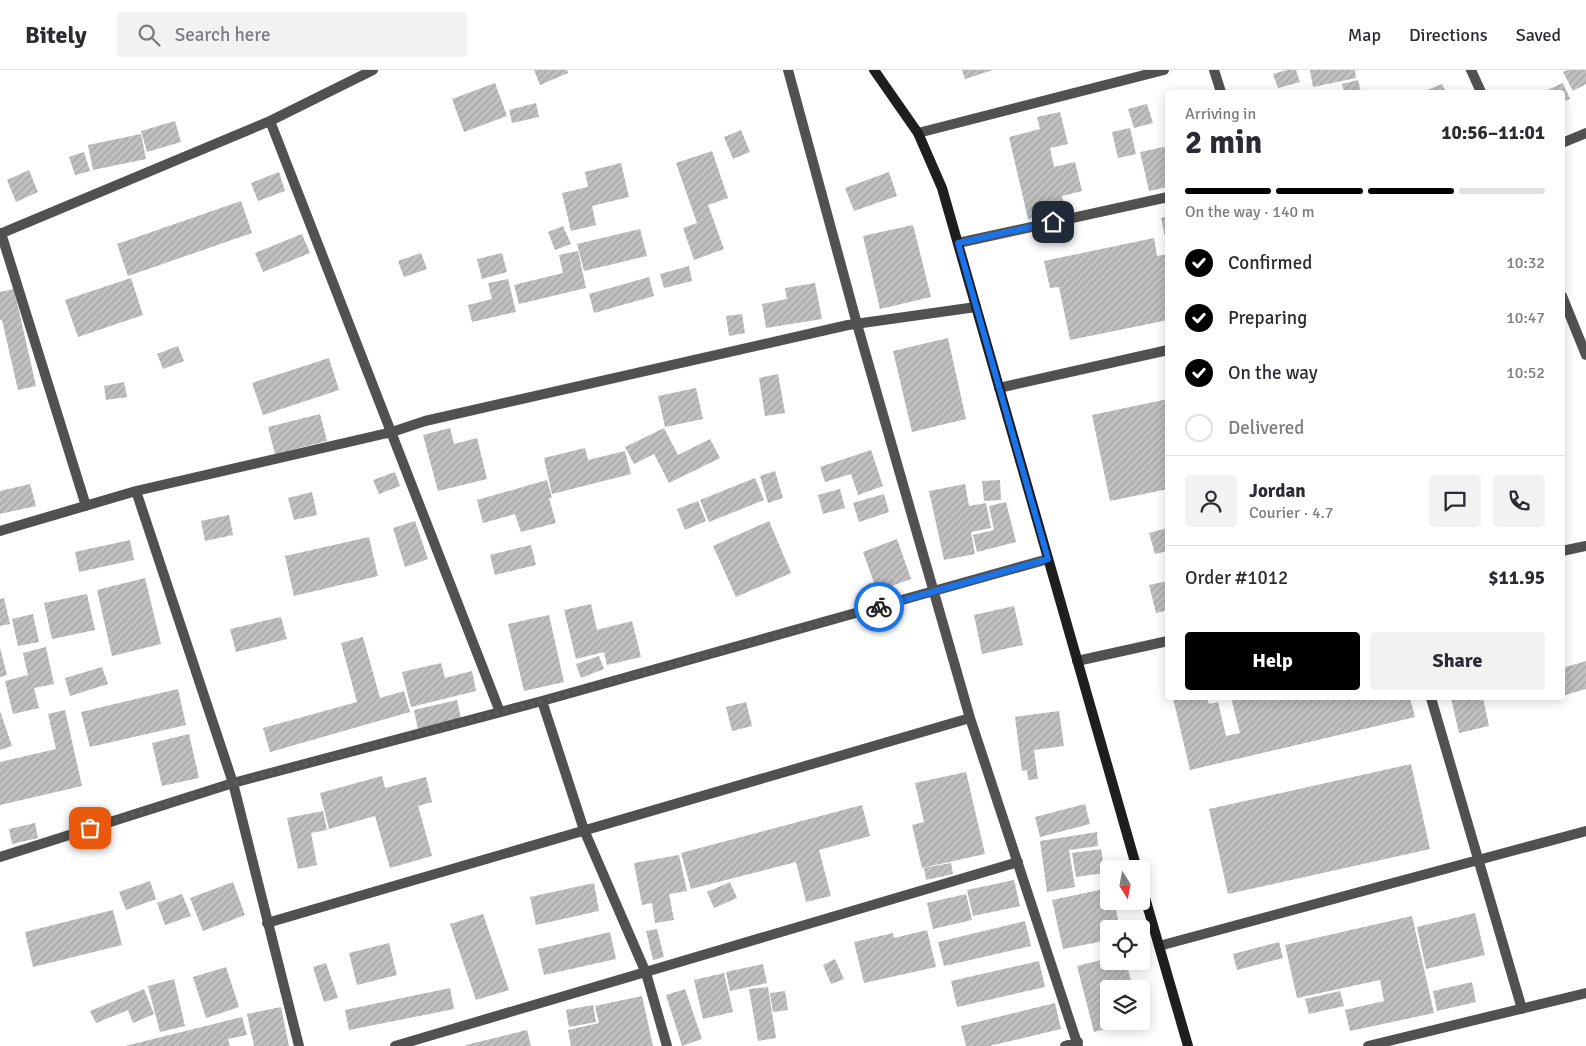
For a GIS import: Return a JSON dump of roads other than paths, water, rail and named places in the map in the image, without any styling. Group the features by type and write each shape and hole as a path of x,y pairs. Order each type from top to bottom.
{"street":[{"path":"86,506 0,234 270,121 373,70"},
{"path":"788,70 857,324 970,718 1078,1044 1065,1046"},
{"path":"874,70 918,132 942,188 1134,860"},
{"path":"918,132 1164,70"},
{"path":"1214,70 1220,90"},
{"path":"1471,70 1479,90"},
{"path":"270,121 500,712"},
{"path":"1565,142 1586,132"},
{"path":"958,243 1165,199"},
{"path":"1565,303 1586,355"},
{"path":"0,531 136,491 392,432 425,421 857,324 976,306"},
{"path":"999,388 1165,351"},
{"path":"136,491 233,783 299,1046"},
{"path":"1565,550 1586,546"},
{"path":"0,857 233,783 542,701 1048,559"},
{"path":"1077,661 1165,642"},
{"path":"1432,700 1522,1009"},
{"path":"542,701 584,830 646,973 667,1046"},
{"path":"267,923 970,718"},
{"path":"1159,946 1586,831"},
{"path":"395,1046 1018,862"},
{"path":"1149,910 1188,1046"},
{"path":"1368,1046 1586,993"}]}
